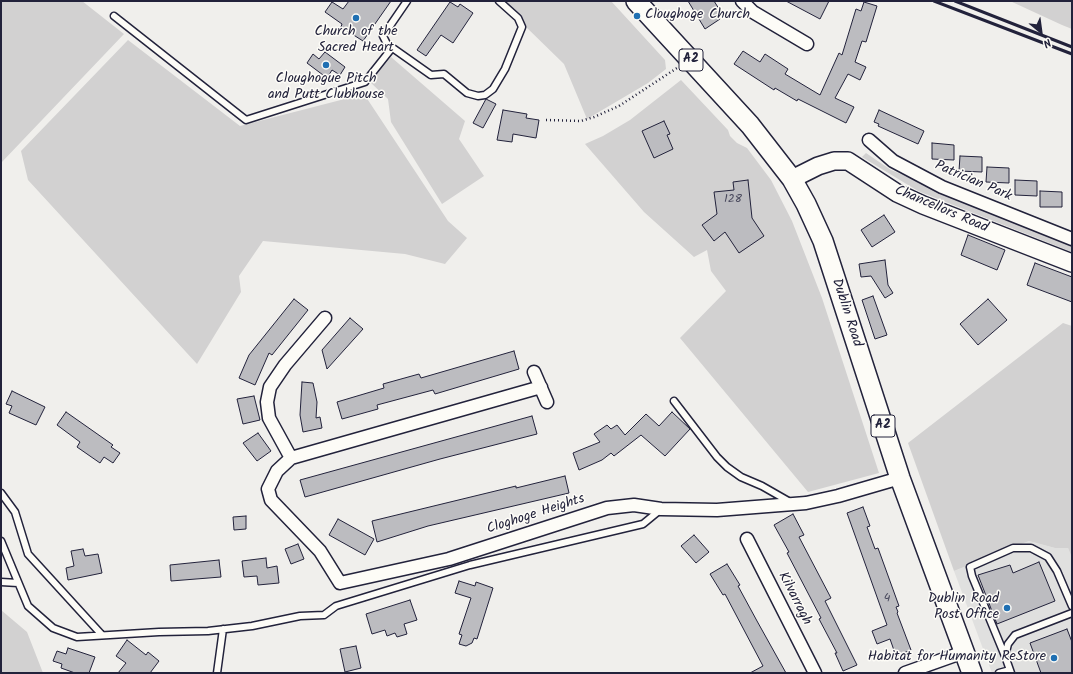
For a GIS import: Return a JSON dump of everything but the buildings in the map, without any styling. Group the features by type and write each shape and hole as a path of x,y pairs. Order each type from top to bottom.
{"main road":[{"name":"Dublin Road","path":"636,1 745,119 792,179 823,241 900,478 972,673"}],"street":[{"path":"742,1 753,12 807,44"},
{"name":"Patrician Park","path":"869,140 893,161 942,186 1072,239"},
{"name":"Chancellors Road","path":"792,179 818,166 834,161 848,161 897,193 923,205 1072,263"},
{"path":"291,458 269,418 267,402 270,387 285,365 325,318"},
{"path":"534,372 547,402"},
{"name":"Cloghoge Heights","path":"541,387 291,458 277,471 268,489 271,500 320,551 340,584 449,559 607,508 634,505 661,508 717,510 794,504 838,496 900,478"},
{"name":"Kilvarragh","path":"747,539 815,673"},
{"path":"905,673 964,652"}],"lane":[{"path":"406,1 383,36 386,44 431,75 444,74 467,92 478,96 485,95 493,89 505,69 522,27 518,18 499,1"},
{"path":"114,16 246,120 365,82 392,48"},
{"path":"674,401 717,457 727,467 741,477 762,486 794,504"},
{"path":"1,492 14,512 28,554 102,635"},
{"path":"1,541 28,606 53,628 77,637 223,629 252,626 300,616 324,615 336,606 470,565 643,524 661,508"},
{"path":"999,673 1010,671 972,576 970,567 1013,548 1031,548 1048,557 1057,571 1072,606"},
{"path":"1,582 18,583"},
{"path":"1005,656 1008,644 1015,635 1072,613"},
{"path":"217,673 223,629"}],"path":[{"path":"546,120 581,121 594,117 619,106 664,78 689,58"}],"shaded area":[{"path":"1,1 82,1 124,34 1,163"},
{"path":"496,1 611,1 665,60 666,69 648,83 587,119 564,64 524,25"},
{"path":"1010,1 1072,1 1072,29 1062,25"},
{"path":"128,40 240,126 364,94 448,221 467,238 445,264 405,254 263,241 239,276 241,292 197,364 28,180 21,151"},
{"path":"391,57 465,121 459,139 484,176 442,204 391,122 388,99 370,82"},
{"path":"681,80 728,130 730,136 737,143 747,148 771,180 792,221 822,298 879,473 808,492 680,338 726,291 711,271 707,250 694,257 644,212 585,144 603,136 630,120"},
{"path":"866,153 891,170 1072,244 1072,252 918,191 862,157"},
{"path":"1063,323 1072,326 1072,558 1068,548 1055,548 1029,541 954,571 908,443"},
{"path":"1029,541 1055,548 1068,548 1072,558 1072,673 992,673 954,571"},
{"path":"1,610 27,632 43,673 1,673"}],"railway":[{"path":"934,1 1072,54"},
{"path":"955,1 1072,47"}],"place":[{"name":"Cloughoge Church","path":"637,16"},
{"name":"Church of the Sacred Heart","path":"356,18"},
{"name":"Cloughogue Pitch and Putt Clubhouse","path":"326,65"},
{"name":"Dublin Road Post Office","path":"1007,608"},
{"name":"Habitat for Humanity ReStore","path":"1054,658"}]}
